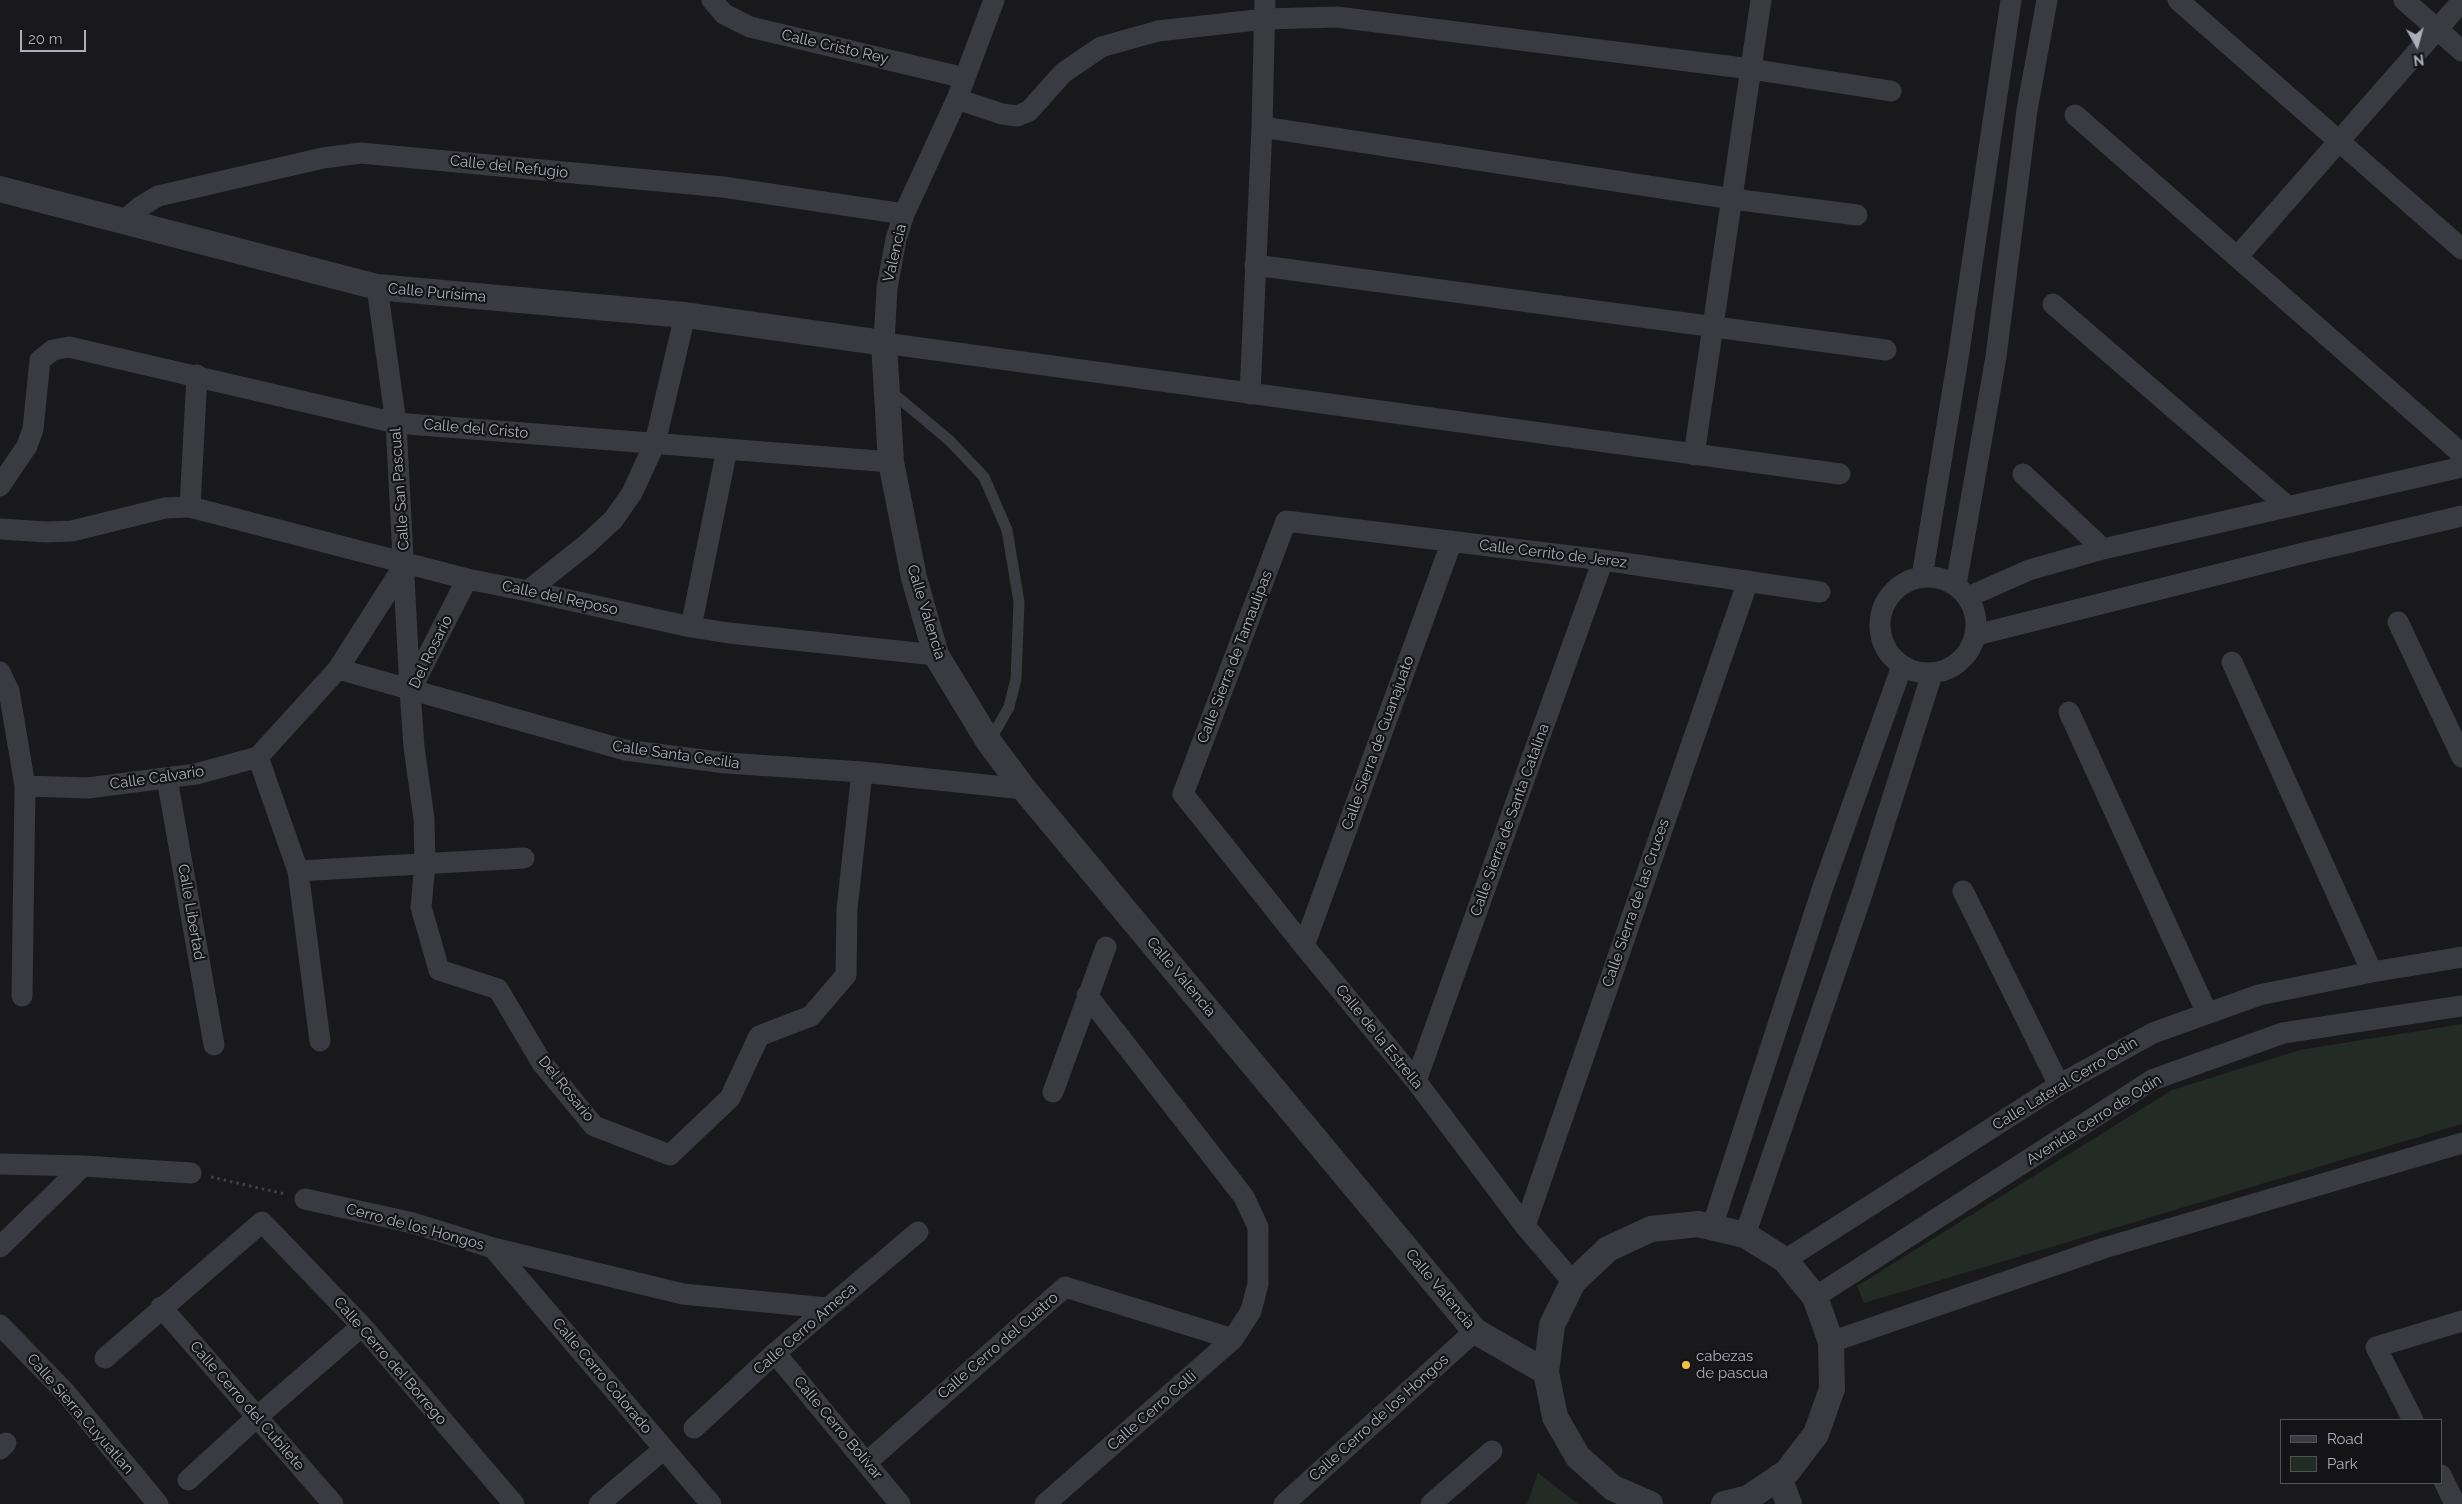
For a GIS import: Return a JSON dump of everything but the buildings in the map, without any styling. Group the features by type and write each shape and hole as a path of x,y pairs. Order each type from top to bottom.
{"street":[{"name":"Calle Cristo Rey","path":"712,0 724,14 750,27 966,78"},
{"name":"Valencia","path":"902,523 890,462 884,343 887,288 896,238 904,214 958,99 994,0"},
{"path":"1694,455 1715,327 1761,0"},
{"path":"1922,577 1960,352 2011,0"},
{"path":"1962,591 1996,357 2027,110 2047,0"},
{"path":"2178,0 2462,249"},
{"path":"2404,0 2462,51"},
{"path":"2238,256 2462,1"},
{"path":"1250,394 1262,127 1265,10"},
{"path":"958,99 1002,114 1017,116 1029,111 1063,73 1101,47 1158,31 1265,10 1337,17 1752,69 1891,91"},
{"path":"2075,115 2462,454"},
{"path":"1262,127 1733,199 1857,215"},
{"name":"Calle del Refugio","path":"124,221 140,207 158,196 323,158 361,153 724,187 904,214"},
{"name":"Calle Purísima","path":"0,189 377,288 685,315 884,343"},
{"path":"1255,265 1886,350"},
{"name":"Calle San Pascual","path":"377,288 396,423 410,691"},
{"path":"2053,304 2287,506"},
{"path":"528,591 587,544 613,520 632,492 655,444 685,315"},
{"path":"884,343 1840,474"},
{"name":"Calle del Cristo","path":"0,486 28,446 33,429 40,360 53,350 69,347 396,423 890,462"},
{"path":"190,508 196,376"},
{"path":"691,627 727,449"},
{"path":"1962,591 2103,549 2462,467"},
{"path":"2023,474 2103,549"},
{"name":"Calle del Reposo","path":"0,529 47,532 72,531 165,508 190,508 467,579 691,627 729,633 936,655"},
{"path":"1976,634 2462,516"},
{"name":"Calle Cerrito de Jerez","path":"1286,521 1603,560 1820,592"},
{"name":"Calle Sierra de Tamaulipas","path":"1183,794 1286,521"},
{"name":"Calle Valencia","path":"902,523 936,655 989,742 1024,789 1475,1331 1546,1372"},
{"name":"Calle Sierra de Guanajuato","path":"1304,946 1452,541"},
{"name":"Calle Sierra de Santa Catalina","path":"1416,1081 1603,560"},
{"path":"320,1041 298,871 258,756 338,670 404,564"},
{"path":"1922,577 1945,580 1962,591 1976,615 1976,634 1972,646 1956,665 1932,674 1922,674 1902,666 1885,649 1879,626 1885,603 1900,585 1922,577"},
{"name":"Del Rosario","path":"467,579 410,691 414,747 424,819 425,864 421,907 439,970 498,989 542,1063 594,1126 670,1154 730,1098 758,1036 811,1016 846,975 847,908 862,772"},
{"name":"Calle Sierra de las Cruces","path":"1525,1226 1748,581"},
{"path":"2398,622 2462,756"},
{"path":"2232,662 2372,972"},
{"path":"1712,1227 1823,887 1902,666"},
{"name":"Calle Santa Cecilia","path":"338,670 625,750 726,763 862,772 1024,789"},
{"path":"0,672 10,691 25,786 22,996"},
{"path":"1745,1235 1862,894 1932,674"},
{"path":"2069,712 2207,1013"},
{"name":"Calle Calvario","path":"25,786 88,788 167,778 196,774 258,756"},
{"name":"Calle Libertad","path":"167,778 214,1045"},
{"name":"Calle de la Estrella","path":"1183,794 1304,946 1416,1081 1525,1226 1573,1282"},
{"path":"298,871 524,858"},
{"path":"1963,891 2059,1085"},
{"path":"1053,1092 1106,947"},
{"name":"Calle Lateral Cerro Odin","path":"1785,1260 2059,1085 2153,1034 2259,995 2372,972 2462,957"},
{"name":"Calle Cerro Colli","path":"1045,1504 1233,1339 1251,1311 1258,1284 1258,1227 1244,1197 1087,995"},
{"name":"Avenida Cerro de Odín","path":"1815,1297 2152,1080 2282,1033 2462,1006"},
{"path":"1831,1342 2104,1248 2462,1143"},
{"path":"0,1164 83,1166 191,1173"},
{"path":"0,1247 83,1166"},
{"name":"Cerro de los Hongos","path":"306,1199 413,1223 493,1248 683,1294 827,1308"},
{"name":"Calle Cerro del Borrego","path":"161,1307 262,1222 362,1326 514,1504"},
{"path":"1650,1504 1613,1488 1578,1457 1554,1417 1546,1372 1552,1325 1573,1282 1608,1249 1651,1229 1698,1224 1745,1235 1785,1260 1815,1297 1831,1342 1832,1389 1816,1434 1787,1472 1748,1498 1731,1503"},
{"name":"Calle Cerro Ameca","path":"694,1428 775,1353 918,1232"},
{"name":"Calle Cerro Colorado","path":"493,1248 711,1504"},
{"name":"Calle Cerro del Cuatro","path":"866,1463 1065,1287 1233,1339"},
{"path":"105,1358 161,1307"},
{"name":"Calle Cerro del Cubilete","path":"161,1307 333,1504"},
{"path":"2412,1419 2376,1347 2462,1320"},
{"name":"Calle Sierra Cuyuatlan","path":"0,1325 64,1392 158,1504"},
{"path":"188,1480 362,1326"},
{"name":"Calle Cerro de los Hongos","path":"1284,1504 1475,1331"},
{"name":"Calle Cerro Bolívar","path":"775,1353 900,1504"},
{"path":"599,1504 664,1449"},
{"path":"1431,1504 1492,1451"},
{"path":"1780,1477 1789,1504"},
{"path":"2442,1477 2455,1504"}],"lane":[{"path":"887,389 949,440 984,477 1007,530 1019,602 1016,679 1009,707 989,742"}],"path":[{"path":"191,1173 306,1199"}],"green space":[{"path":"2462,1024 2462,1124 1864,1303 1857,1286 2172,1090 2300,1050"},
{"path":"1538,1473 1578,1504 1527,1504"}],"place":[{"name":"cabezas de pascua","path":"1686,1365"}]}
